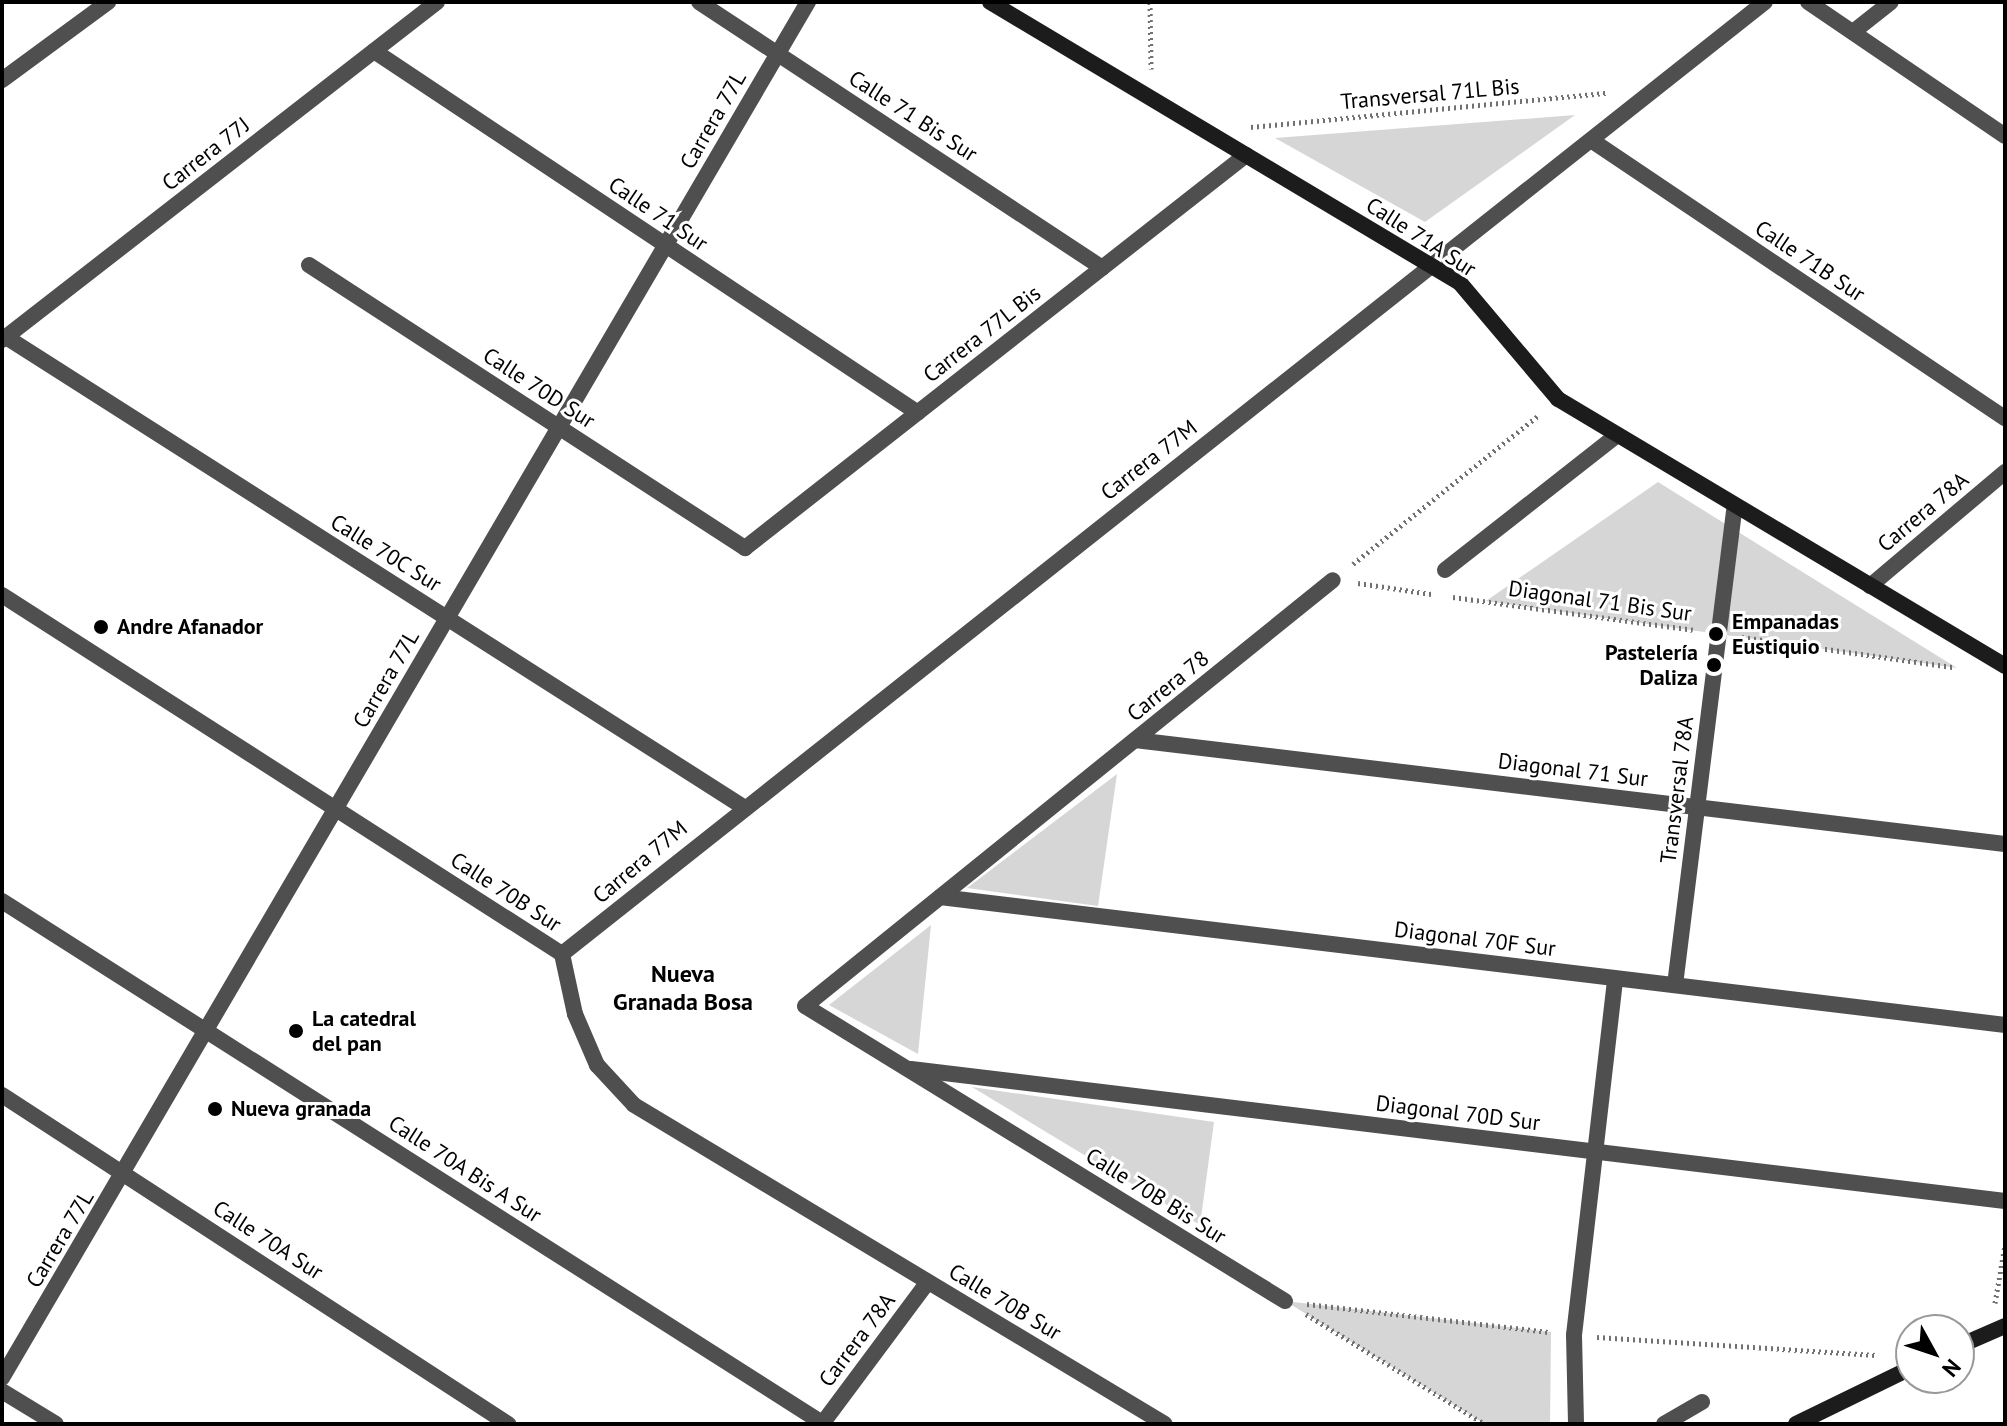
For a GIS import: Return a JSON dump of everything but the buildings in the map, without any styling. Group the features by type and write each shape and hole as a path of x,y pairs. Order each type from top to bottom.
{"street":[{"path":"2,80 108,2"},
{"name":"Carrera 77J","path":"4,339 437,2"},
{"name":"Calle 71 Bis Sur","path":"699,2 1102,268"},
{"name":"Carrera 77L","path":"2,1378 125,1173 205,1030 808,2"},
{"path":"991,2 997,2"},
{"name":"Calle 71A Sur","path":"991,2 1460,283 1558,399 2005,666"},
{"name":"Carrera 77M","path":"562,954 742,806 1433,266 1765,2"},
{"path":"1808,2 2005,136"},
{"path":"1853,32 1891,2"},
{"name":"Calle 71 Sur","path":"374,51 918,413"},
{"name":"Calle 71B Sur","path":"1591,140 2005,418"},
{"name":"Carrera 77L Bis","path":"745,548 1246,155"},
{"name":"Calle 70D Sur","path":"309,265 745,548"},
{"name":"Calle 70C Sur","path":"4,339 742,806"},
{"path":"1445,570 1617,435"},
{"name":"Carrera 78A","path":"1870,586 2005,472"},
{"name":"Transversal 78A","path":"1675,985 1735,506"},
{"name":"Carrera 78","path":"805,1006 1333,580"},
{"name":"Calle 70B Sur","path":"2,595 562,954 575,1014 597,1065 634,1105 1165,1424"},
{"name":"Diagonal 71 Sur","path":"1135,740 2005,844"},
{"name":"Diagonal 70F Sur","path":"940,897 2005,1025"},
{"name":"Calle 70A Bis A Sur","path":"2,901 822,1424"},
{"path":"1576,1424 1574,1335 1615,978"},
{"name":"Calle 70B Bis Sur","path":"805,1006 1285,1301"},
{"name":"Diagonal 70D Sur","path":"906,1068 2005,1201"},
{"name":"Calle 70A Sur","path":"2,1095 508,1424"},
{"name":"Carrera 78A","path":"822,1424 928,1282"},
{"path":"1975,1336 1999,1322"},
{"path":"1796,1424 1895,1376"},
{"path":"2,1391 56,1424"},
{"path":"1664,1424 1702,1402"}],"path":[{"path":"1150,2 1152,99"},
{"name":"Transversal 71L Bis","path":"1207,131 1656,88"},
{"path":"1333,580 1558,399"},
{"name":"Diagonal 71 Bis Sur","path":"1333,580 1969,669"},
{"path":"1999,1322 2005,1245"},
{"path":"1285,1301 1485,1424"}],"shaded area":[{"path":"1575,115 1425,222 1275,138"},
{"path":"1658,482 1957,668 1486,601"},
{"path":"1117,774 1098,906 967,888"},
{"path":"931,925 918,1054 829,1005"},
{"path":"972,1087 1214,1122 1200,1225"},
{"path":"1285,1301 1551,1332 1550,1424 1485,1424"}],"place":[{"name":"Andre Afanador","path":"101,627"},
{"name":"Empanadas Eustiquio","path":"1716,634"},
{"name":"Pastelería Daliza","path":"1714,665"},
{"name":"La catedral del pan","path":"296,1031"},
{"name":"Nueva granada","path":"215,1109"}],"district":[{"name":"Nueva Granada Bosa","path":"683,988"}]}
